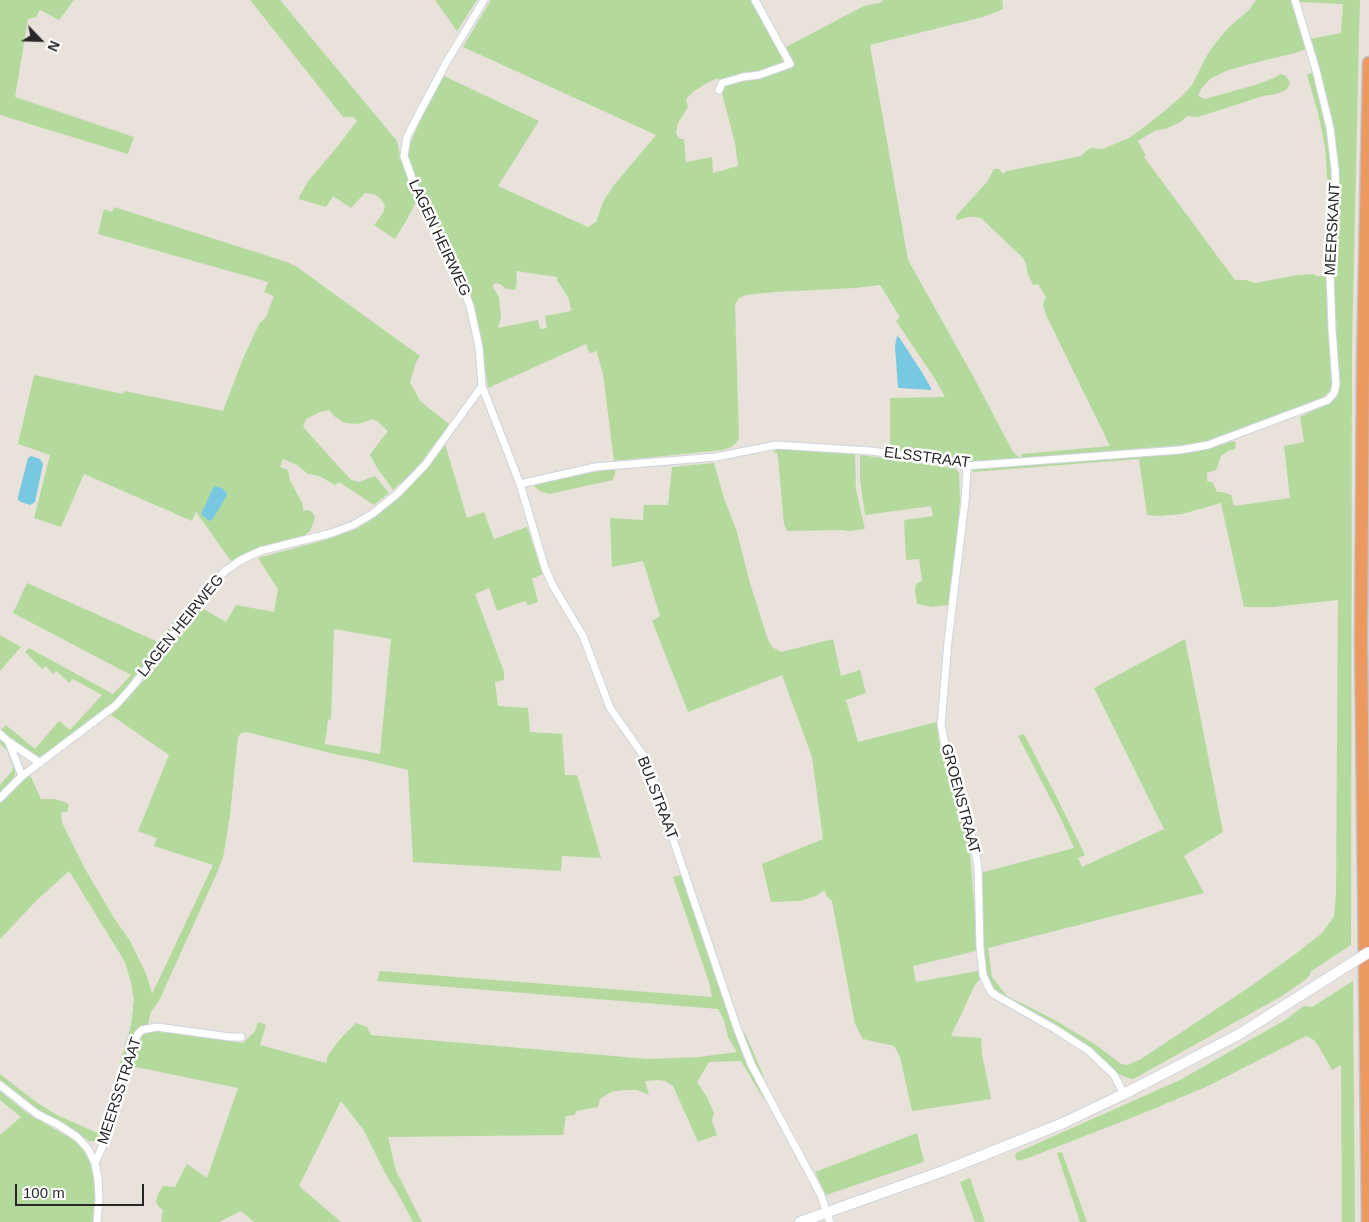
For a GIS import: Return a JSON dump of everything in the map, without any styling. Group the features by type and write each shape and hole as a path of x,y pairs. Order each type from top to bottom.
{"highway":[{"path":"1368,1222 1361,639 1363,356 1369,63"}],"main road":[{"path":"800,1222 828,1217 1061,1124 1238,1035 1369,952"}],"street":[{"name":"LAGEN HEIRWEG","path":"0,798 22,776 116,705 212,584 225,571 241,560 260,551 332,533 353,525 372,514 397,494 425,465 482,386 479,347 470,306 458,274 423,210 404,156 412,127 484,0"},
{"path":"718,90 722,83 759,75 790,64 755,0"},
{"name":"MEERSKANT","path":"1295,0 1316,70 1330,128 1335,169 1336,193 1330,274 1336,384 1334,392 1328,400"},
{"name":"BULSTRAAT","path":"482,386 520,484 545,568 553,586 583,636 610,708 643,756 650,771 737,1028 751,1064 822,1194 828,1217"},
{"name":"ELSSTRAAT","path":"520,484 595,467 716,457 776,445 871,451 958,463 965,466 1180,450 1208,445 1328,400"},
{"name":"GROENSTRAAT","path":"965,466 967,472 965,501 948,641 941,725 946,750 971,834 978,868 980,948 983,975 991,992 1089,1051 1114,1075 1124,1094"},
{"path":"0,734 40,763"},
{"path":"9,742 22,776"},
{"name":"MEERSSTRAAT","path":"95,1163 103,1145 133,1045 142,1030 157,1027 242,1037"},
{"path":"0,1085 37,1114 77,1137 88,1149 95,1163 98,1179 97,1222"}],"green space":[{"path":"0,0 74,0 59,20 40,10 36,17 28,19 15,97 134,137 128,154 0,115"},
{"path":"250,0 280,0 397,141 401,159 416,202 395,239 374,225 383,213 385,205 374,194 365,193 351,208 333,196 326,207 298,199 309,180 357,121 353,117 343,117"},
{"path":"435,0 477,0 457,31"},
{"path":"491,0 752,0 782,55 786,47 864,6 879,3 882,0 1002,0 1003,9 983,17 870,45 908,260 1012,450 1021,458 1022,454 1110,446 1046,315 1043,304 1046,297 1038,284 1033,285 1023,258 981,218 968,217 958,220 956,216 987,182 994,169 999,169 1003,174 1007,171 1081,156 1091,148 1103,149 1131,137 1183,95 1192,85 1207,55 1218,40 1229,27 1249,10 1256,0 1291,0 1306,49 1228,70 1210,79 1201,89 1198,96 1205,99 1255,85 1281,74 1286,76 1290,83 1286,90 1198,117 1187,116 1182,121 1165,129 1156,130 1138,141 1146,156 1144,157 1235,280 1246,280 1255,283 1298,275 1314,274 1316,276 1327,276 1327,313 1332,386 1324,397 1305,405 1220,437 1194,444 966,463 966,456 959,456 958,460 890,449 890,398 945,397 896,321 900,317 880,285 746,295 739,298 735,304 739,438 736,443 723,450 614,461 603,374 596,349 595,352 590,353 586,344 488,388 480,333 473,304 464,277 421,196 408,158 409,146 425,110 444,76 539,121 498,186 588,227 596,222 603,202 614,185 656,135 463,47","holes":["718,78 735,143 738,166 713,173 712,157 686,162 684,139 680,139 676,134 678,123 688,107 686,99 705,84","516,271 557,277 569,299 571,311 545,316 547,328 540,329 538,320 498,328 501,318 499,297 492,286 495,283 500,284 506,289 515,290 517,282"]},
{"path":"1298,0 1360,0 1352,346 1351,945 1310,972 1310,975 1305,980 1282,996 1133,1079 1116,1073 998,993 987,977 980,873 1074,848 1018,736 1024,734 1085,855 1078,858 1082,867 1164,829 1094,688 1185,639 1223,832 1184,856 1204,893 988,948 992,977 1007,996 1053,1019 1096,1045 1121,1064 1128,1065 1141,1059 1251,986 1322,933 1334,917 1336,895 1338,600 1274,607 1244,607 1221,503 1182,514 1147,515 1139,459 973,472 972,467 1195,452 1234,441 1236,443 1235,449 1221,456 1216,470 1207,473 1207,481 1213,483 1217,492 1231,495 1234,506 1290,498 1284,446 1304,442 1300,417 1327,404 1338,390 1333,275 1338,164 1330,111 1310,39 1341,33 1343,4 1299,2"},
{"path":"1313,72 1327,129 1332,168 1333,205 1329,205 1325,147 1307,75"},
{"path":"114,207 287,262 297,267 420,356 416,362 410,382 420,401 449,424 419,466 393,490 370,455 388,431 377,421 371,419 357,424 345,423 334,416 329,410 306,419 303,427 351,480 359,482 375,476 389,493 374,505 339,482 335,485 321,477 308,474 297,465 283,459 280,467 288,470 290,480 303,505 303,511 309,510 315,518 310,531 305,535 252,550 231,561 196,512 192,521 84,474 61,527 34,518 50,455 18,444 34,375 123,394 124,391 223,411 242,361 259,324 266,317 274,296 264,292 268,282 98,234 104,209 112,212"},
{"path":"445,444 467,518 484,512 494,539 527,527 543,574 532,579 538,602 528,605 525,601 497,611 489,588 475,594 504,672 504,680 495,682 498,706 528,708 530,732 562,734 565,775 577,775 601,858 562,856 561,871 413,862 408,770 246,732 241,733 238,737 230,815 223,858 159,1001 151,1012 148,1024 135,1031 102,1138 98,1142 89,1141 21,1098 0,1081 0,1074 36,1102 57,1115 95,1132 101,1130 131,1025 134,1000 131,983 125,962 69,871 37,900 0,939 0,803 21,780 30,775 41,799 54,799 69,805 67,812 62,812 62,823 85,869 130,941 147,976 152,994 213,865 154,846 157,838 138,831 169,755 111,715 153,671 200,607 226,622 236,605 274,612 278,589 258,558 321,541 356,529 369,521 412,484 429,466","holes":["334,629 391,639 380,754 325,744 328,720 331,719"]},
{"path":"776,449 855,453 856,490 865,529 849,531 787,531 784,524 778,458 777,453 773,452"},
{"path":"860,455 954,468 959,472 958,528 948,605 932,607 917,604 916,584 922,581 919,559 906,560 904,520 933,516 931,506 865,515 860,479"},
{"path":"714,463 724,498 736,529 750,583 768,640 772,647 781,652 833,639 841,676 860,670 866,693 846,700 858,742 937,722 940,748 962,815 970,854 976,951 913,966 916,982 978,971 980,979 975,985 951,1036 981,1038 982,1054 991,1099 912,1111 900,1057 894,1046 863,1039 855,1024 832,901 826,896 825,890 816,896 800,901 771,902 762,864 823,839 812,757 782,675 688,712 652,621 660,616 643,561 612,567 610,518 643,520 644,505 668,505 672,467"},
{"path":"615,468 613,480 549,494 540,491 534,486 539,483"},
{"path":"27,583 158,642 191,600 194,603 131,683 113,702 88,723 40,757 35,756 15,743 1,730 6,725 35,749 59,721 70,730 102,695 73,679 69,683 57,671 53,674 46,666 42,669 25,652 29,648 113,694 131,675 13,613"},
{"path":"0,635 21,647 0,671"},
{"path":"0,738 6,743 16,766 16,771 14,777 0,793 0,785 12,771 13,766 7,751 0,743"},
{"path":"681,875 730,1018 738,1036 745,1033 764,1077 757,1081 766,1097 763,1098 741,1061 709,1062 697,1082 707,1097 714,1113 712,1121 717,1135 698,1142 673,1086 665,1081 658,1080 645,1081 649,1095 637,1090 611,1092 600,1099 598,1107 576,1111 575,1115 566,1116 563,1135 388,1137 396,1171 422,1222 413,1222 363,1129 341,1101 299,1186 341,1222 254,1222 241,1211 219,1222 161,1222 163,1210 156,1202 163,1186 175,1187 187,1164 207,1178 238,1088 131,1066 142,1036 148,1032 157,1030 243,1043 255,1031 258,1022 266,1025 260,1045 326,1063 328,1055 356,1023 367,1027 371,1035 648,1059 699,1057 737,1052 728,1037 724,1020 718,1009 377,981 380,971 712,997 709,982 673,877"},
{"path":"1353,981 1355,1222 1342,1222 1341,1065 1332,1070 1314,1040 1306,1036 1208,1086 1141,1114 1031,1157 1018,1161 1015,1157 1016,1153 1180,1080 1285,1020 1304,1006 1312,1007"},
{"path":"0,1091 27,1113 77,1142 85,1152 90,1162 94,1182 93,1222 0,1222 0,1135 21,1117 0,1100"},
{"path":"917,1133 924,1162 826,1195 815,1172"},
{"path":"1062,1152 1087,1222 1080,1222 1057,1153"},
{"path":"970,1178 985,1222 975,1222 960,1182"}],"water":[{"path":"897,336 923,374 931,390 898,388 895,346"},
{"path":"31,456 40,459 43,464 35,502 30,505 18,500 18,497 28,458"},
{"path":"214,486 222,488 227,495 213,519 209,521 201,514"}]}
